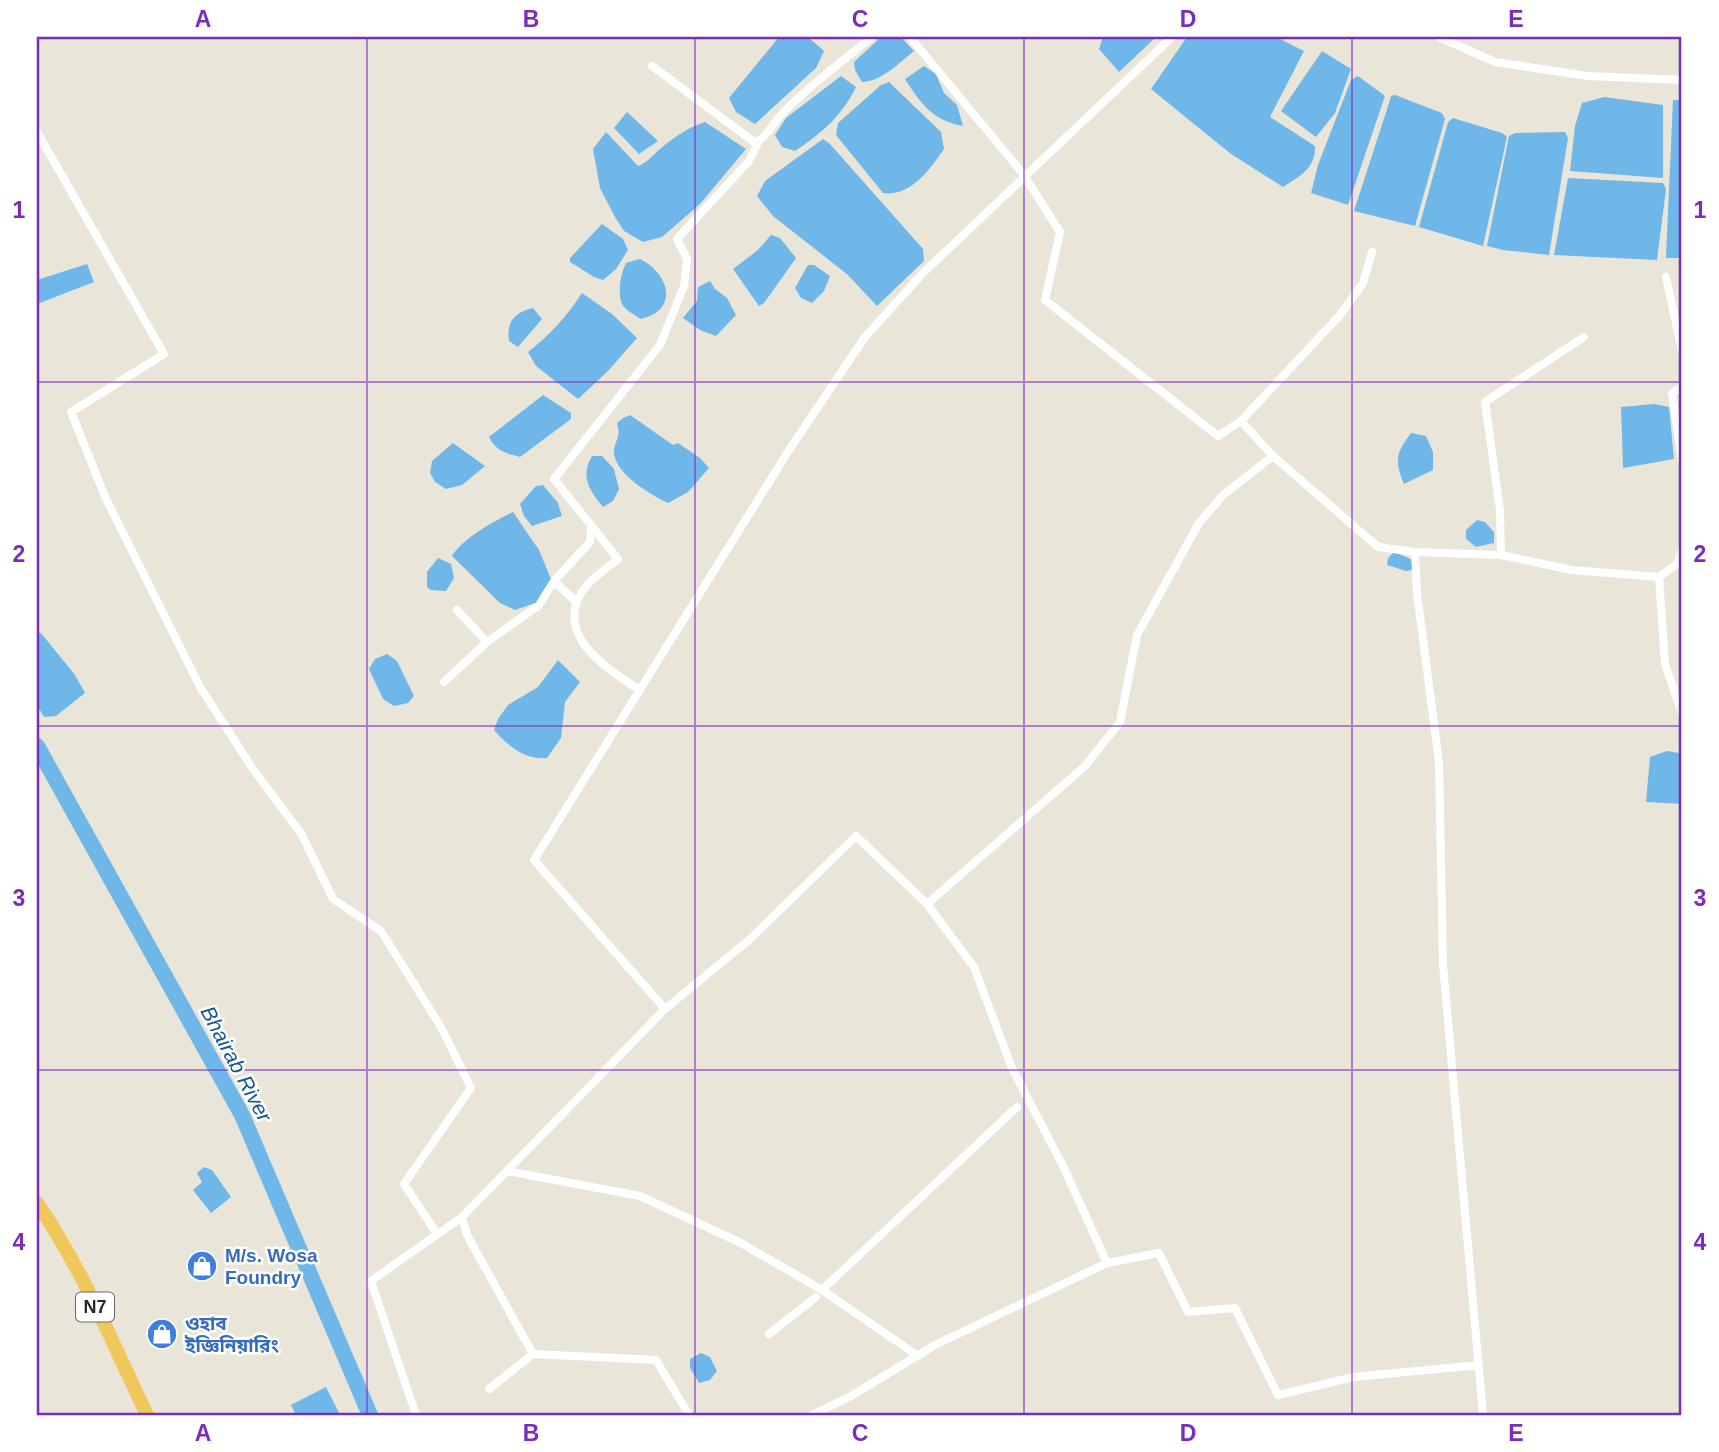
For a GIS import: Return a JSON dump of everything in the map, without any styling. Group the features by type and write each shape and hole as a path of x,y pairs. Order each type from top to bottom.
{"highway":[{"name":"N7","path":"37,1202 87,1289 147,1415"}],"street":[{"path":"640,690 591,655 575,629 574,610 587,585 618,559 554,479 660,345 684,286 687,259 677,239 750,161 759,141 780,116 872,37"},
{"path":"910,37 1024,175 1060,232 1045,300 1218,436 1241,421 1340,315 1363,283 1372,252"},
{"path":"665,1009 534,860 789,450 865,337 923,273 1172,37"},
{"path":"1439,37 1496,62 1588,76 1682,80"},
{"path":"652,66 747,140 759,141"},
{"path":"37,132 164,354 71,412 106,499 200,687 253,769 302,835 333,899 381,930 441,1027 471,1088 404,1184 437,1234"},
{"path":"1665,277 1682,351"},
{"path":"1502,555 1500,510 1485,402 1584,337"},
{"path":"1682,387 1672,393 1682,460"},
{"path":"1241,421 1273,456 1378,547 1415,552 1502,555 1572,570 1658,577 1678,563 1682,550"},
{"path":"927,904 1085,766 1119,722 1137,635 1199,523 1223,495 1273,456"},
{"path":"444,682 487,642 539,605 554,581 590,542 591,526"},
{"path":"1415,552 1417,593 1439,762 1443,965 1483,1415"},
{"path":"1658,577 1665,664 1682,713"},
{"path":"554,581 578,603"},
{"path":"457,610 487,642"},
{"path":"416,1415 371,1281 462,1217 665,1009 749,940 856,836 927,904 974,967 1012,1068 1063,1166 1107,1263"},
{"path":"769,1334 819,1294 1017,1107"},
{"path":"507,1171 640,1196 741,1243 918,1356"},
{"path":"462,1217 467,1235 533,1354"},
{"path":"813,1415 851,1396 935,1345 1107,1263 1159,1253 1188,1312 1235,1308 1278,1395 1354,1377 1479,1365"},
{"path":"489,1389 533,1354 656,1360 689,1415"}],"water":[{"path":"779,37 808,37 824,51 816,68 755,124 736,112 729,98"},
{"path":"881,37 901,37 914,51 883,75 862,82 854,62"},
{"path":"1103,37 1156,37 1119,72 1099,49"},
{"path":"1187,37 1276,37 1304,51 1270,117 1315,146 1313,160 1301,175 1283,187 1231,154 1151,89"},
{"path":"1322,51 1351,69 1335,113 1316,137 1281,111"},
{"path":"924,66 936,74 944,93 957,105 963,126 943,120 929,110 905,79"},
{"path":"841,76 856,87 838,115 795,151 782,147 775,135 786,118"},
{"path":"1358,76 1385,96 1348,205 1311,193 1318,165 1351,80"},
{"path":"889,82 941,132 944,149 926,173 911,186 902,191 883,193 836,135 838,123 881,85"},
{"path":"1395,95 1442,113 1445,119 1415,226 1354,211 1391,96"},
{"path":"1604,97 1663,105 1663,178 1570,171 1575,126 1582,103"},
{"path":"1673,100 1682,100 1682,258 1666,258"},
{"path":"627,112 658,141 639,154 614,128"},
{"path":"1453,118 1502,133 1507,137 1483,246 1419,227 1448,122"},
{"path":"705,122 746,149 700,204 662,237 643,242 624,231 600,188 593,149 606,132 638,166 679,135"},
{"path":"1565,132 1568,138 1549,255 1487,246 1509,136 1515,133"},
{"path":"823,139 923,249 924,261 877,306 848,275 773,216 757,196 765,181"},
{"path":"1568,178 1663,183 1666,189 1657,260 1554,255"},
{"path":"602,224 623,239 628,250 616,269 603,280 570,262 570,258"},
{"path":"771,235 780,238 796,258 764,303 759,306 733,269 758,250"},
{"path":"640,259 658,273 666,291 661,308 641,319 622,304 620,294 621,277 626,263"},
{"path":"87,264 94,282 37,304 37,280"},
{"path":"808,265 814,265 830,276 824,291 812,303 801,298 795,288"},
{"path":"710,281 715,289 727,298 736,315 716,336 700,330 683,318 697,301 698,287"},
{"path":"582,293 612,314 637,338 578,399 536,366 528,352 557,325"},
{"path":"533,308 542,319 518,347 509,341 509,328 517,315"},
{"path":"543,395 571,413 571,419 520,457 498,448 489,437"},
{"path":"1654,404 1669,407 1674,459 1623,468 1621,407"},
{"path":"630,415 673,445 678,443 700,458 709,468 688,492 668,503 634,482 619,466 614,450 618,435 617,423"},
{"path":"1411,433 1426,436 1433,452 1433,470 1404,484 1398,457"},
{"path":"453,443 485,466 462,485 446,489 435,482 430,473 432,461"},
{"path":"592,456 602,456 614,469 619,489 613,501 603,507 588,483 588,463"},
{"path":"543,485 558,503 562,516 532,526 524,516 520,504 536,486"},
{"path":"513,512 539,550 551,579 538,602 515,610 500,603 452,556 471,537"},
{"path":"1477,520 1485,522 1494,532 1494,543 1476,547 1466,539 1466,530"},
{"path":"1394,552 1413,560 1412,570 1406,571 1387,565 1388,558"},
{"path":"438,558 451,564 454,578 446,591 431,590 427,587 427,572"},
{"path":"37,632 41,633 75,675 85,693 56,716 44,717 37,705"},
{"path":"387,654 397,661 414,696 408,703 394,706 383,699 369,669 375,659"},
{"path":"558,660 580,682 565,702 561,738 547,758 531,757 511,746 494,730 508,705 538,687"},
{"path":"1667,751 1679,753 1682,761 1682,804 1646,802 1650,757"},
{"path":"204,1167 212,1170 231,1197 211,1213 193,1190 202,1182 197,1173"},
{"path":"701,1353 710,1357 717,1371 710,1380 699,1383 690,1368 690,1359"},
{"path":"326,1387 340,1415 296,1415 291,1405"}],"waterway":[{"name":"Bhairab River","path":"37,746 242,1115 370,1415"}],"place":[{"name":"M/s. Wosa Foundry","path":"202,1266"},
{"name":"ওহাব ইজ্ঞিনিয়ারিং","path":"162,1334"}]}
